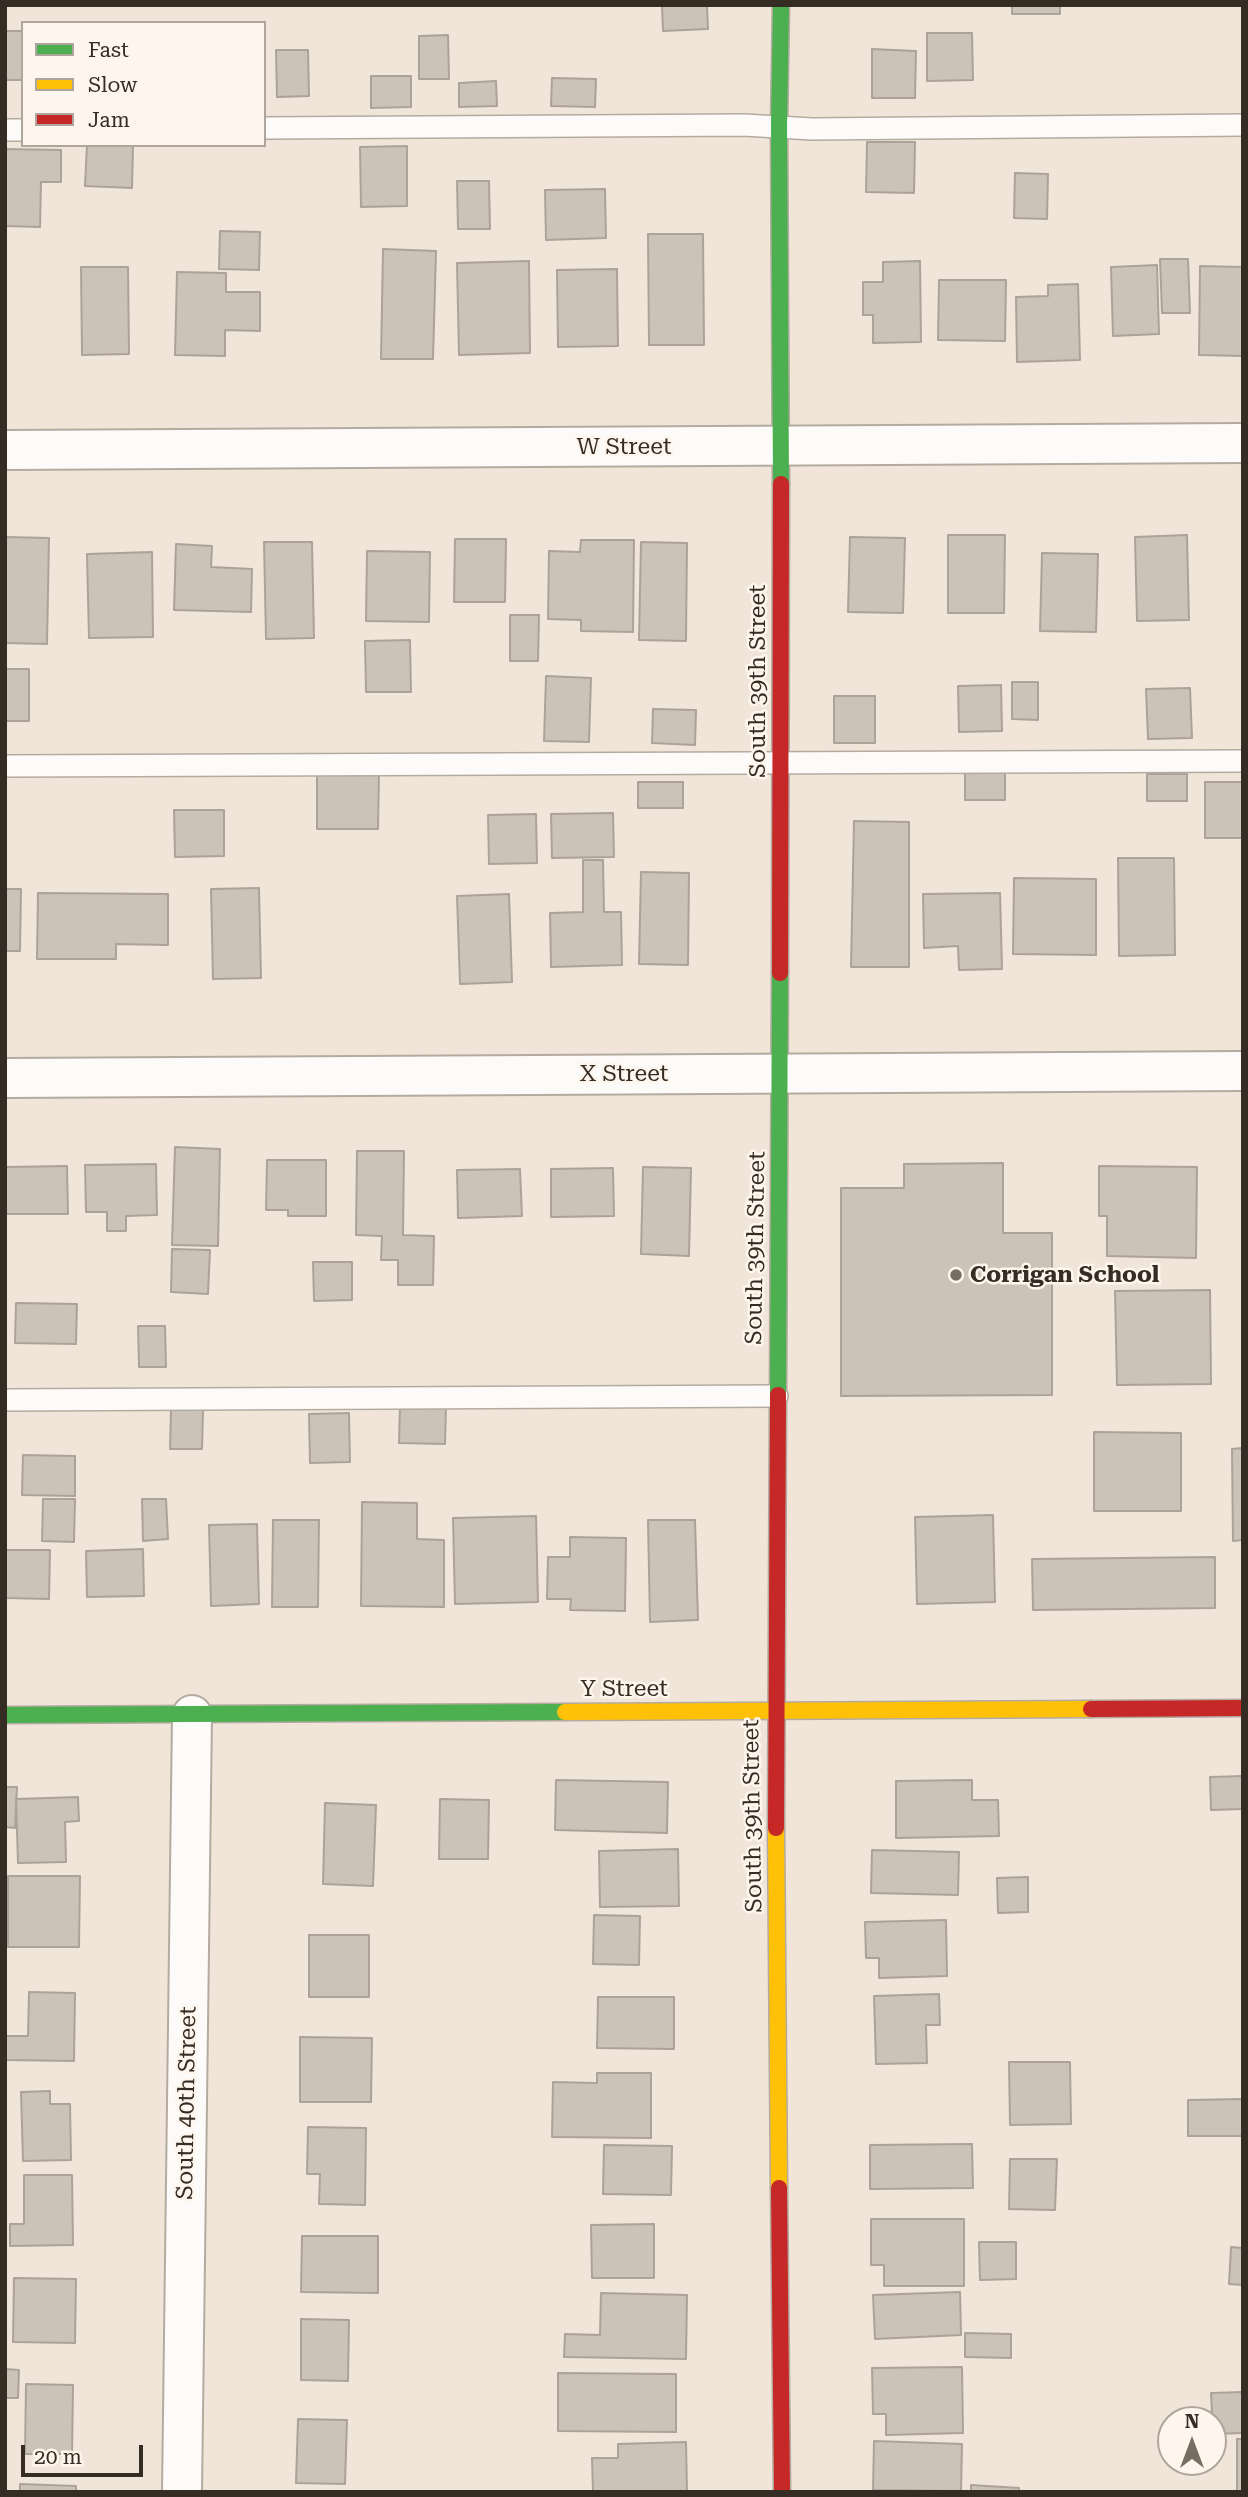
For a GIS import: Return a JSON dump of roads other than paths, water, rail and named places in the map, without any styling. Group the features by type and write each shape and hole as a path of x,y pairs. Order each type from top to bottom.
{"street":[{"name":"South 39th Street","path":"781,5 780,1074 775,1711 782,2492"},
{"name":"W Street","path":"5,450 1243,443"},
{"name":"X Street","path":"5,1078 1243,1071"},
{"name":"Y Street","path":"5,1715 1243,1707"},
{"name":"South 40th Street","path":"182,2492 192,1714"}],"lane":[{"path":"266,128 779,126 826,129 1243,125"},
{"path":"5,766 1243,761"},
{"path":"5,1400 777,1396"}],"place":[{"name":"Corrigan School","path":"956,1275"}]}
